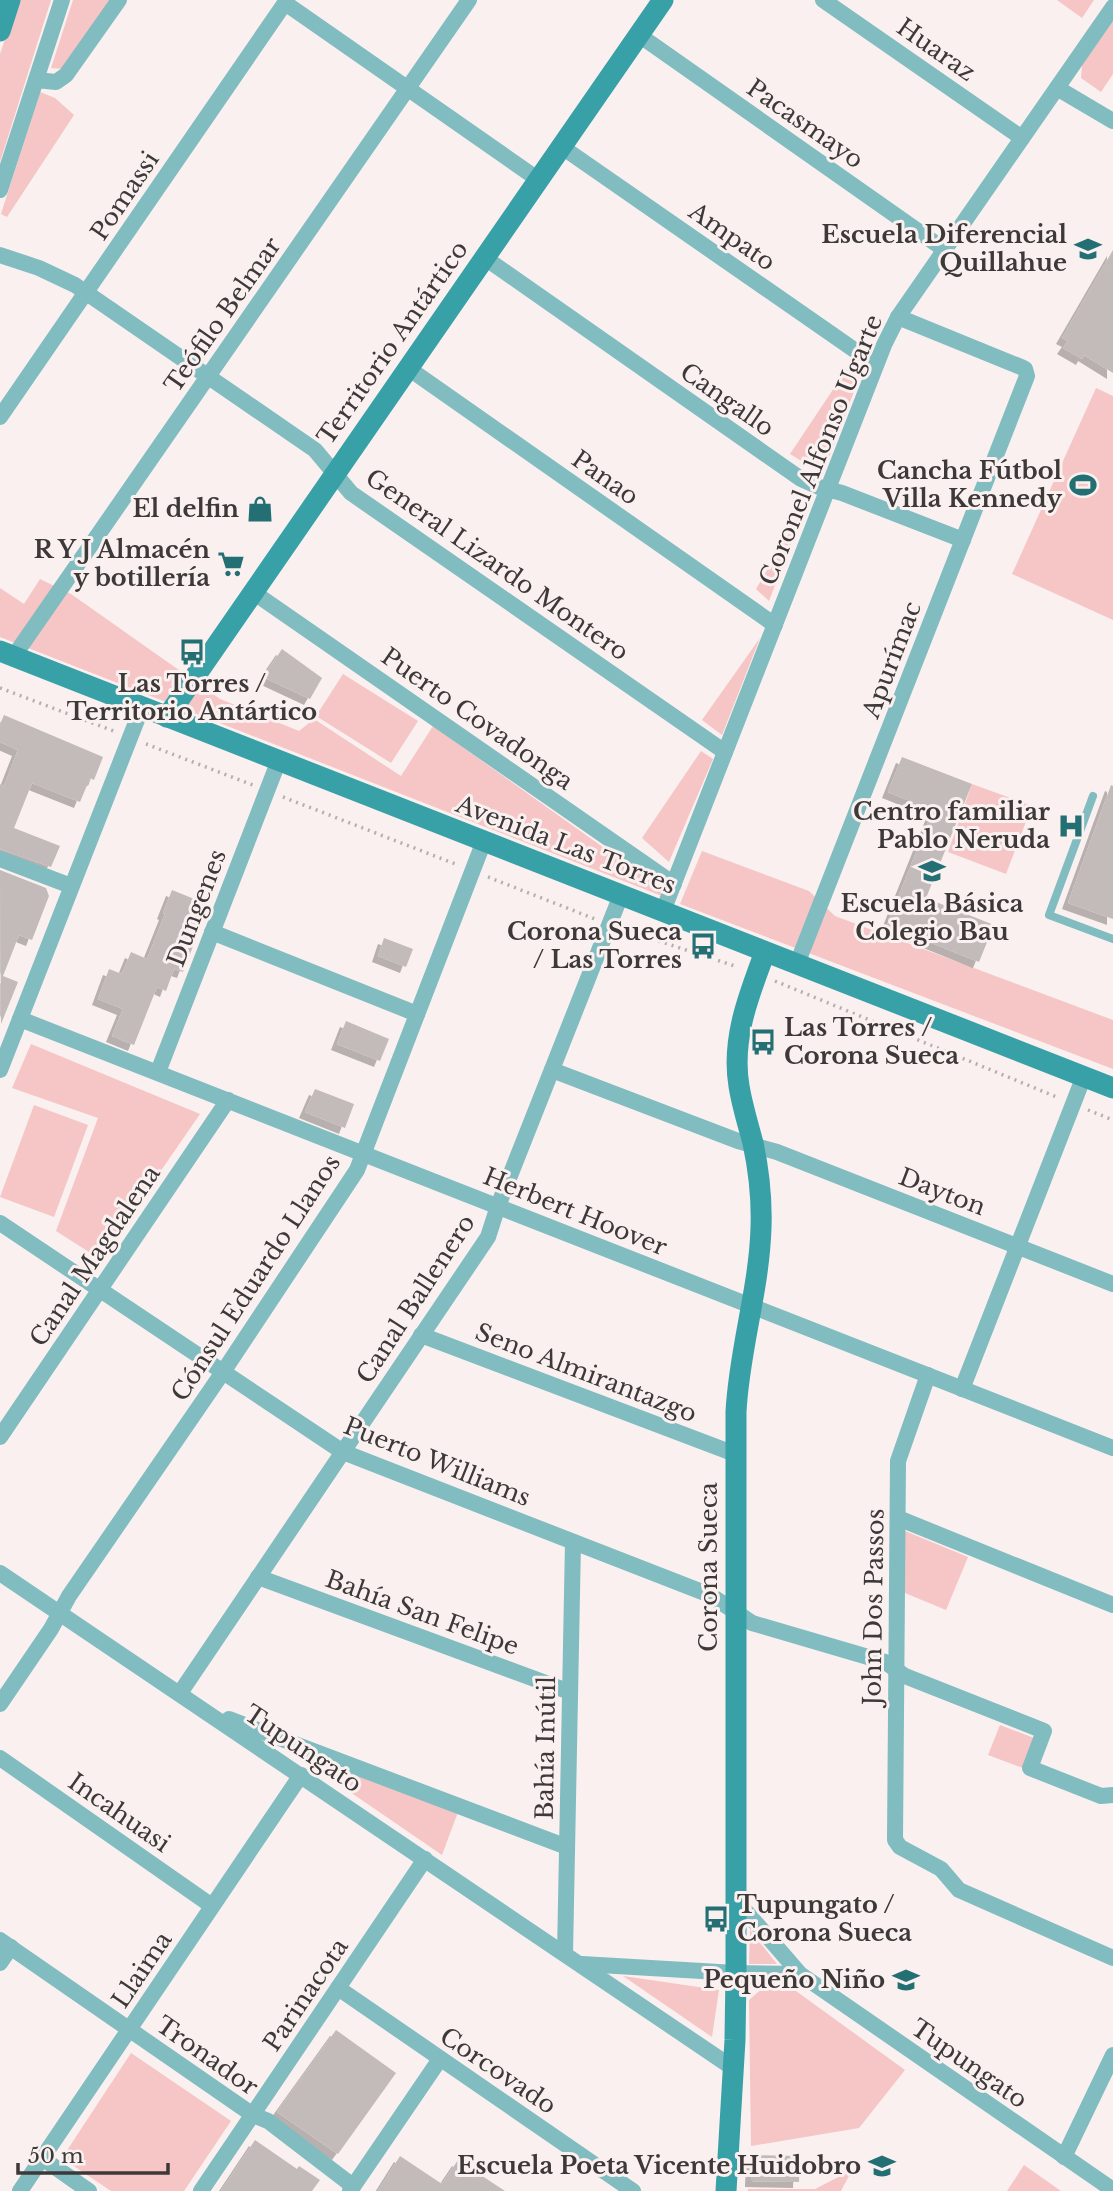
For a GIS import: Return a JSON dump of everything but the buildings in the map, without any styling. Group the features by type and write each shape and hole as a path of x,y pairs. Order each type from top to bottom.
{"street":[{"path":"0,31 10,0"},
{"path":"0,190 62,0"},
{"path":"36,80 56,82 66,75 119,0"},
{"name":"Teófilo Belmar","path":"7,654 208,377 469,0"},
{"name":"Territorio Antártico","path":"167,717 663,0"},
{"name":"Huaraz","path":"823,0 1022,138"},
{"path":"286,1 539,180"},
{"name":"Pomassi","path":"0,417 286,1"},
{"name":"Coronel Alfonso Ugarte","path":"663,911 876,365 898,317 1113,6"},
{"name":"Pacasmayo","path":"639,35 945,250"},
{"path":"1057,88 1113,121"},
{"name":"Ampato","path":"562,147 876,365"},
{"name":"General Lizardo Montero","path":"0,255 52,273 86,293 315,450 351,494 725,752"},
{"name":"Cangallo","path":"485,258 801,479 963,540"},
{"name":"Apurímac","path":"797,964 1027,379 1026,372 1021,368 898,317"},
{"name":"Panao","path":"408,368 775,625"},
{"name":"Puerto Covadonga","path":"253,592 674,884"},
{"name":"Avenida Las Torres","path":"7,654 1113,1088"},
{"path":"0,1070 128,737 142,707"},
{"name":"Dungenes","path":"158,1072 279,760"},
{"name":"Cónsul Eduardo Llanos","path":"0,1704 51,1629 69,1596 352,1179 484,841"},
{"path":"0,859 71,886"},
{"name":"Canal Ballenero","path":"180,1693 488,1237 621,895"},
{"path":"212,932 417,1014"},
{"name":"Corona Sueca","path":"726,2191 736,1973 735,1454 739,1374 758,1279 762,1224 759,1173 739,1086 738,1052 743,1015 765,952"},
{"name":"Herbert Hoover","path":"20,1019 1113,1448"},
{"name":"Dayton","path":"552,1070 753,1146 777,1152 1113,1284"},
{"path":"962,1389 1084,1076"},
{"name":"Canal Magdalena","path":"0,1437 228,1100"},
{"name":"Puerto Williams","path":"0,1223 342,1452 710,1595 752,1623 885,1662 905,1676 1044,1731 1030,1768 1101,1796 1113,1795"},
{"name":"Seno Almirantazgo","path":"421,1335 735,1454"},
{"name":"John Dos Passos","path":"928,1376 898,1461 894,1836 897,1844 936,1866 959,1890 1113,1958"},
{"path":"898,1518 1113,1605"},
{"name":"Bahía Inútil","path":"565,1954 573,1542"},
{"name":"Tupungato","path":"0,1573 733,2068"},
{"name":"Bahía San Felipe","path":"258,1577 570,1692"},
{"path":"205,1710 567,1847"},
{"name":"Incahuasi","path":"0,1758 212,1906"},
{"name":"Llaima","path":"20,2191 300,1775"},
{"name":"Parinacota","path":"201,2191 425,1859"},
{"name":"Tupungato","path":"736,1900 800,1975 1113,2190"},
{"path":"0,1963 5,1944"},
{"name":"Tronador","path":"5,1944 253,2115 268,2121 352,2189"},
{"path":"580,1964 800,1975"},
{"name":"Corcovado","path":"338,1988 633,2191"},
{"path":"1064,2157 1113,2055"},
{"path":"352,2189 440,2059"},
{"path":"42,2158 89,2191"}],"lane":[{"path":"1093,796 1049,915 1113,939"}],"path":[{"path":"0,688 610,925 757,973 1113,1120"}],"shaded area":[{"path":"18,0 51,0 0,162 0,54"},
{"path":"73,0 110,0 62,69 51,68"},
{"path":"1057,0 1094,0 1082,18"},
{"path":"1113,19 1113,74 1101,92 1081,78 1082,65"},
{"path":"40,92 55,98 74,115 7,217 1,214"},
{"path":"850,364 862,370 823,474 790,454"},
{"name":"Cancha Fútbol Villa Kennedy","path":"1096,388 1113,396 1113,620 1012,574"},
{"path":"806,504 769,601 756,589"},
{"path":"40,579 71,594 220,699 299,731 314,719 401,776 433,726 663,890 662,896 0,637 0,588 24,604"},
{"path":"760,638 722,735 702,720"},
{"path":"343,674 418,721 391,763 316,716"},
{"path":"701,751 713,759 669,862 642,838"},
{"path":"972,784 1032,806 1006,874 948,852"},
{"path":"702,851 809,891 835,916 1113,1020 1113,1069 680,904"},
{"path":"31,1044 200,1114 100,1259 56,1231 98,1118 12,1088"},
{"path":"34,1105 88,1125 54,1217 0,1197"},
{"path":"905,1531 968,1557 946,1610 905,1593"},
{"path":"1000,1725 1034,1738 1023,1768 988,1755"},
{"path":"304,1756 458,1812 442,1855 302,1759"},
{"path":"750,1930 777,1964 749,1964"},
{"path":"623,1976 719,1990 712,2037"},
{"path":"765,1986 796,1991 905,2070 859,2128 751,2146 749,2000"},
{"path":"131,2053 231,2121 184,2191 111,2191 62,2158"},
{"path":"1024,2165 1061,2191 1007,2191"},
{"path":"852,2170 841,2191 748,2191 815,2189"}],"place":[{"name":"Escuela Diferencial Quillahue","path":"1088,249"},
{"name":"Cancha Fútbol Villa Kennedy","path":"1083,485"},
{"name":"El delfin","path":"260,509"},
{"name":"R Y J Almacén y botillería","path":"231,564"},
{"name":"Las Torres / Territorio Antártico","path":"192,652"},
{"name":"Centro familiar Pablo Neruda","path":"1071,826"},
{"name":"Escuela Básica Colegio Bau","path":"932,871"},
{"name":"Corona Sueca / Las Torres","path":"703,946"},
{"name":"Las Torres / Corona Sueca","path":"763,1042"},
{"name":"Tupungato / Corona Sueca","path":"716,1919"},
{"name":"Pequeño Niño","path":"906,1980"},
{"name":"Escuela Poeta Vicente Huidobro","path":"882,2166"}]}
